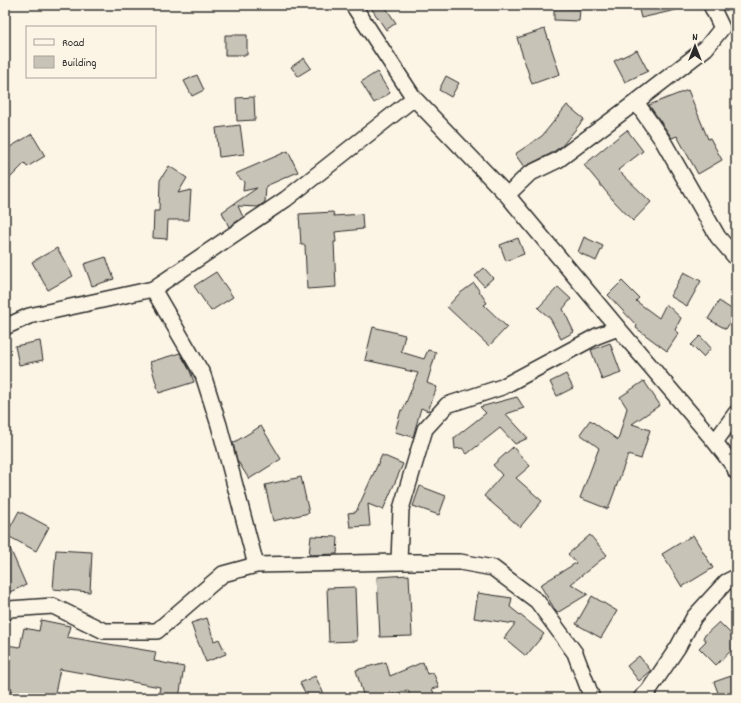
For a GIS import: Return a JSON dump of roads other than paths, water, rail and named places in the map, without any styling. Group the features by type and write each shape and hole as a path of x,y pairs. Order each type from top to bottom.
{"street":[{"path":"353,5 414,98 507,195 715,442 736,472"},
{"path":"507,195 529,174 558,160 706,48 722,28 712,5"},
{"path":"5,328 28,316 153,289 286,199 414,98"},
{"path":"636,102 663,142 718,237 736,258"},
{"path":"153,289 203,375 219,425 256,565"},
{"path":"399,562 401,509 425,429 447,405 502,387 597,336 618,328"},
{"path":"715,442 736,413"},
{"path":"5,613 9,609 53,606 104,631 157,631 222,574 256,565 460,562 493,568 538,601 575,652 592,698"},
{"path":"641,698 649,690 678,647 694,617 726,582 736,577"}]}
